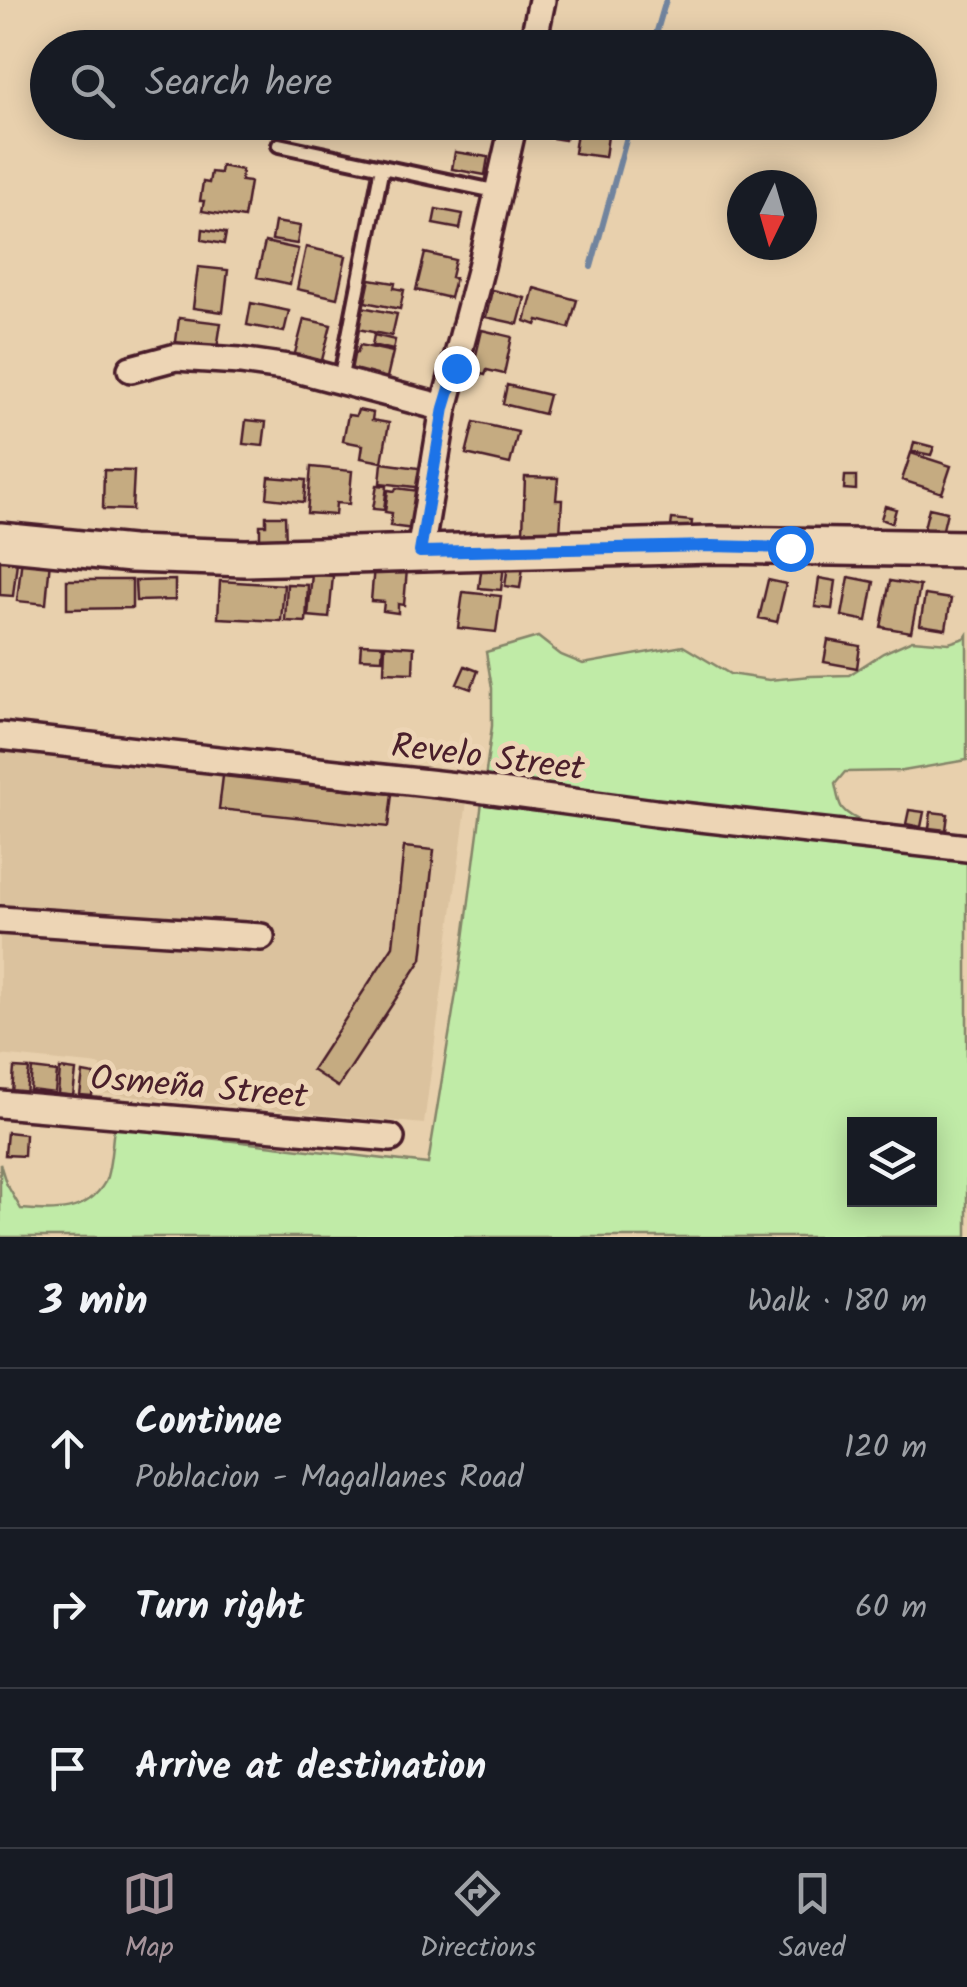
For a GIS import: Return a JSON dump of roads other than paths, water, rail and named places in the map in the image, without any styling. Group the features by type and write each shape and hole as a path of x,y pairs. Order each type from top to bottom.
{"street":[{"path":"536,30 542,0"},
{"path":"420,552 444,408 510,140"},
{"path":"131,369 176,357 240,360 296,369 444,408"},
{"path":"0,541 131,554 245,558 711,546 967,549"},
{"name":"Revelo Street","path":"0,736 967,848"},
{"path":"0,920 262,937"},
{"name":"Osmeña Street","path":"0,1104 391,1138"}],"lane":[{"path":"279,146 499,192"},
{"path":"340,381 382,167"}],"waterway":[{"path":"657,30 666,0"},
{"path":"591,267 626,140"}]}
